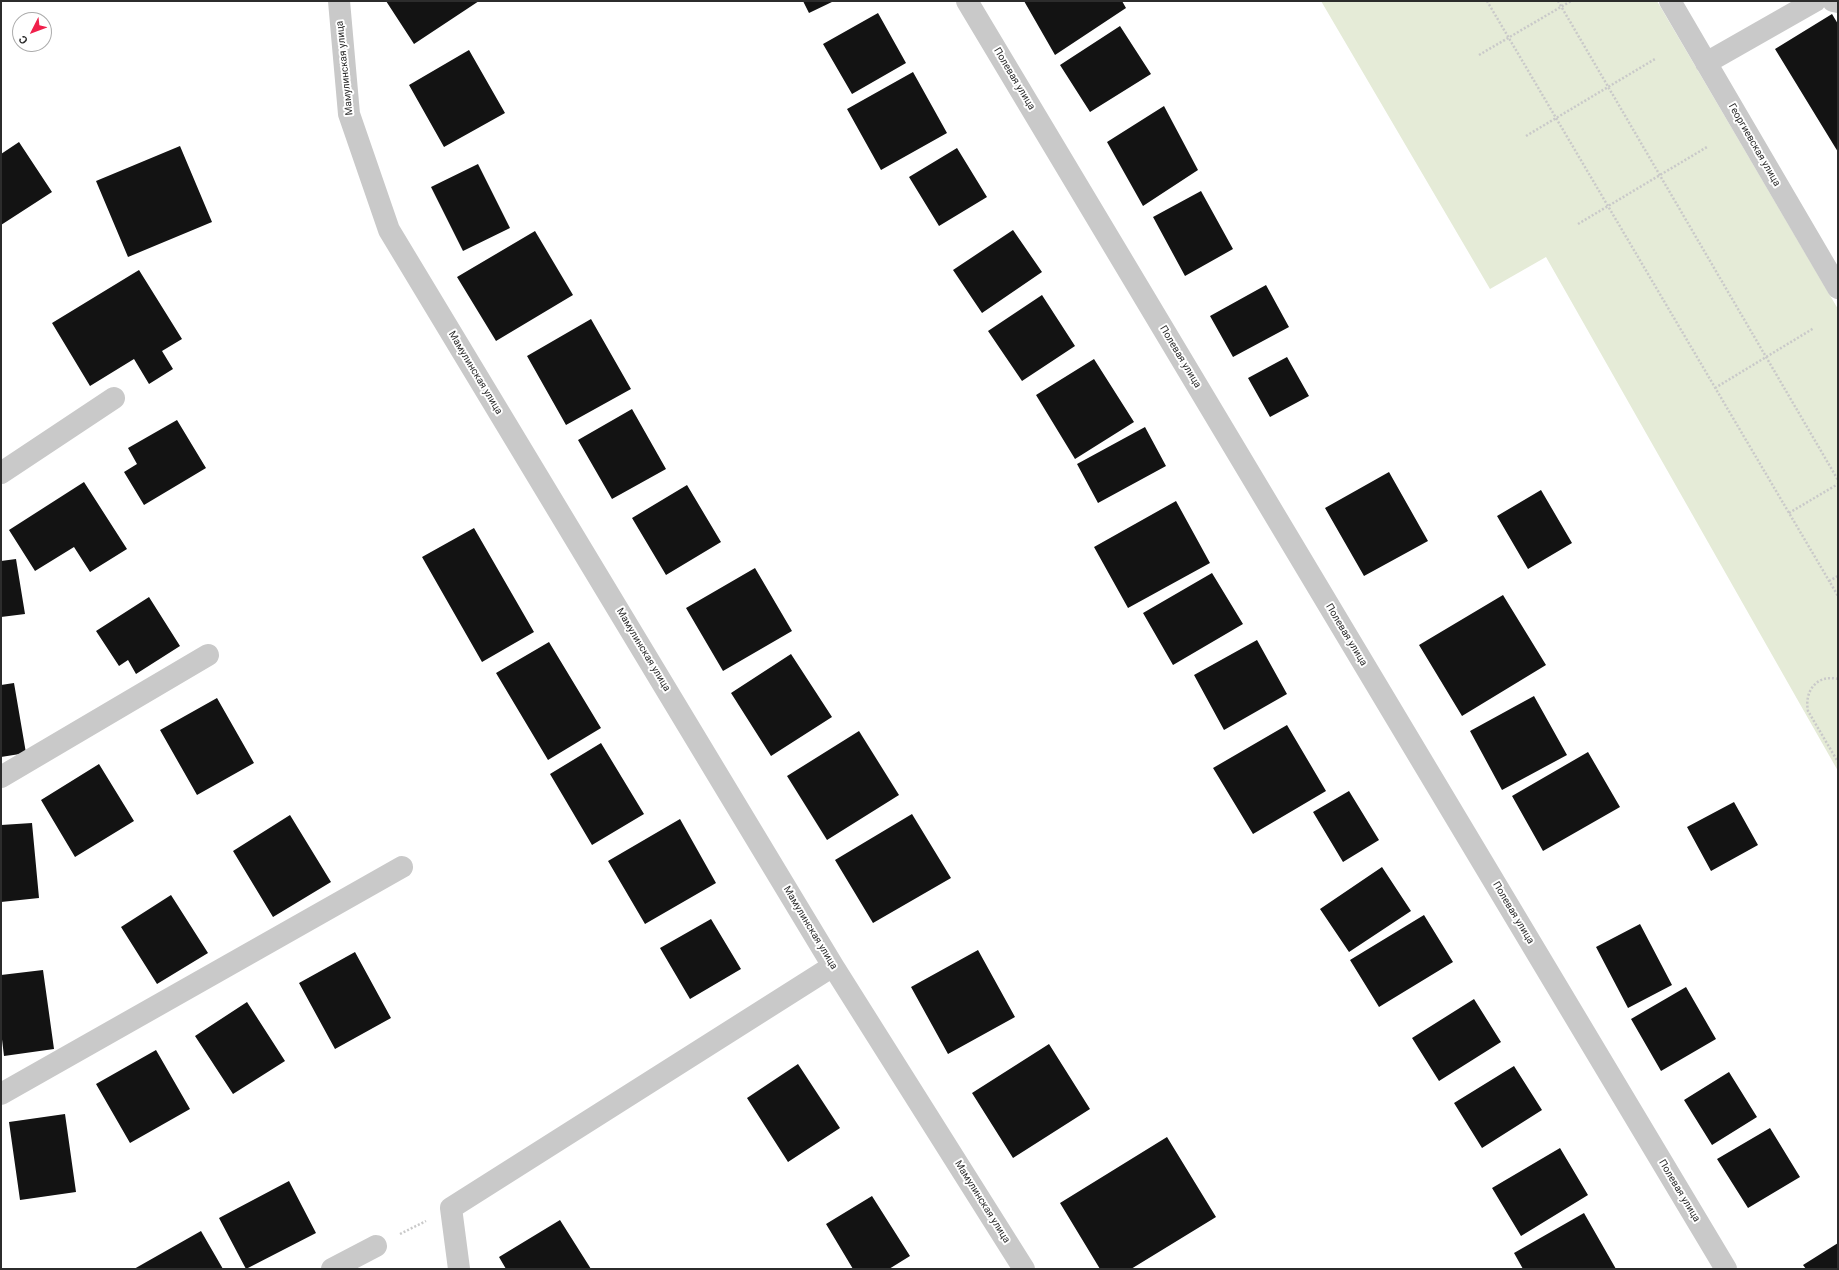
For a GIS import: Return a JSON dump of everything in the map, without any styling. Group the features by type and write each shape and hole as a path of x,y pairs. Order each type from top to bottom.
{"street":[{"name":"Мамулинская улица","path":"339,1 349,114 389,230 833,966 1024,1269"},
{"name":"Полевая улица","path":"967,1 1726,1269"},
{"name":"Георгиевская улица","path":"1670,1 1838,288"},
{"path":"1706,63 1815,1"},
{"path":"1833,1 1838,2"},
{"path":"1,473 114,398"},
{"path":"1,777 208,655"},
{"path":"1,1094 402,867"},
{"path":"459,1269 451,1208 833,966"},
{"path":"332,1269 376,1246"}],"path":[{"path":"1487,1 1838,596"},
{"path":"1558,1 1838,480"},
{"path":"1478,56 1571,1"},
{"path":"1526,136 1655,59"},
{"path":"1578,224 1707,147"},
{"path":"1715,388 1814,328"},
{"path":"1789,513 1838,484"},
{"path":"1829,581 1838,576"},
{"path":"1838,679 1825,678 1817,682 1811,687 1806,703 1808,711 1838,762"},
{"path":"376,1246 451,1208"}],"green space":[{"path":"1321,1 1657,1 1838,309 1838,771 1546,257 1490,289"}],"building":[{"path":"386,1 479,1 414,44"},
{"path":"803,1 834,1 809,13"},
{"path":"1024,1 1122,1 1126,8 1055,55"},
{"path":"878,13 906,63 852,94 823,44"},
{"path":"1832,14 1838,24 1838,152 1775,49"},
{"path":"1120,26 1151,74 1090,112 1060,65"},
{"path":"469,50 505,113 444,147 409,85"},
{"path":"913,72 947,133 881,170 847,109"},
{"path":"1164,106 1198,170 1143,206 1107,142"},
{"path":"19,142 52,192 1,225 1,154"},
{"path":"180,146 212,222 128,257 96,181"},
{"path":"957,148 987,197 939,226 909,177"},
{"path":"478,164 510,228 463,251 431,187"},
{"path":"1201,191 1233,249 1185,276 1153,217"},
{"path":"1013,230 1042,272 982,313 953,270"},
{"path":"535,231 573,295 496,341 457,277"},
{"path":"139,270 182,339 162,351 173,369 149,384 134,359 90,386 52,323"},
{"path":"1266,285 1289,327 1233,357 1210,316"},
{"path":"1042,295 1075,346 1022,381 988,331"},
{"path":"591,319 631,389 566,425 527,356"},
{"path":"1287,357 1309,396 1270,417 1248,378"},
{"path":"1094,359 1134,422 1075,459 1036,395"},
{"path":"632,409 666,469 612,499 578,440"},
{"path":"177,420 206,468 144,505 124,472 137,464 128,448"},
{"path":"1145,427 1166,466 1098,503 1077,464"},
{"path":"1389,472 1428,541 1364,576 1325,508"},
{"path":"84,482 127,549 90,572 74,547 35,571 9,530"},
{"path":"687,485 721,542 666,575 632,518"},
{"path":"1541,490 1572,543 1528,569 1497,516"},
{"path":"1176,501 1210,563 1128,608 1094,547"},
{"path":"474,528 534,632 482,662 422,557"},
{"path":"16,559 25,614 1,617 1,561"},
{"path":"755,568 792,631 723,671 686,608"},
{"path":"1212,573 1243,624 1173,665 1143,613"},
{"path":"1503,595 1546,665 1462,716 1419,645"},
{"path":"149,597 180,646 136,674 128,660 119,666 96,631"},
{"path":"1257,640 1287,694 1224,730 1194,675"},
{"path":"549,642 601,728 548,760 496,673"},
{"path":"791,654 832,717 771,756 731,693"},
{"path":"14,683 26,753 1,757 1,685"},
{"path":"1534,696 1567,755 1502,790 1470,731"},
{"path":"217,698 254,763 197,795 160,730"},
{"path":"1287,725 1326,791 1253,834 1213,768"},
{"path":"859,731 899,795 827,840 787,776"},
{"path":"601,743 644,814 592,845 550,774"},
{"path":"1588,752 1620,807 1543,851 1512,796"},
{"path":"99,764 134,821 75,857 41,800"},
{"path":"1349,791 1379,840 1343,862 1313,812"},
{"path":"1734,802 1758,845 1711,871 1687,827"},
{"path":"912,814 951,878 873,923 835,860"},
{"path":"290,815 331,882 273,917 233,851"},
{"path":"680,819 716,883 645,924 608,861"},
{"path":"32,823 39,898 1,902 1,825"},
{"path":"1382,867 1411,911 1349,952 1320,909"},
{"path":"171,895 208,953 157,984 121,927"},
{"path":"1424,915 1453,962 1379,1007 1350,960"},
{"path":"711,919 741,969 690,999 660,948"},
{"path":"1640,924 1672,985 1628,1008 1596,947"},
{"path":"978,950 1015,1017 948,1054 911,987"},
{"path":"355,952 391,1018 335,1049 299,983"},
{"path":"43,970 54,1049 4,1056 1,1031 1,975"},
{"path":"1686,987 1716,1039 1661,1071 1631,1019"},
{"path":"1474,999 1501,1042 1439,1081 1412,1038"},
{"path":"247,1002 285,1061 233,1094 195,1036"},
{"path":"1049,1044 1090,1109 1013,1158 972,1093"},
{"path":"156,1050 190,1109 130,1143 96,1084"},
{"path":"798,1064 840,1128 788,1162 747,1098"},
{"path":"1514,1066 1542,1110 1482,1148 1454,1103"},
{"path":"1729,1072 1757,1117 1712,1145 1684,1100"},
{"path":"65,1114 76,1192 20,1200 9,1122"},
{"path":"1770,1128 1800,1177 1748,1208 1717,1159"},
{"path":"1167,1137 1216,1217 1131,1269 1100,1269 1060,1203"},
{"path":"1560,1148 1588,1195 1521,1236 1492,1188"},
{"path":"289,1181 316,1233 246,1269 219,1218"},
{"path":"872,1196 910,1256 889,1269 853,1269 826,1224"},
{"path":"1584,1213 1616,1269 1523,1269 1514,1253"},
{"path":"560,1220 591,1269 506,1269 499,1257"},
{"path":"201,1231 223,1269 134,1269"},
{"path":"1838,1243 1838,1269 1806,1269 1803,1265"}]}
